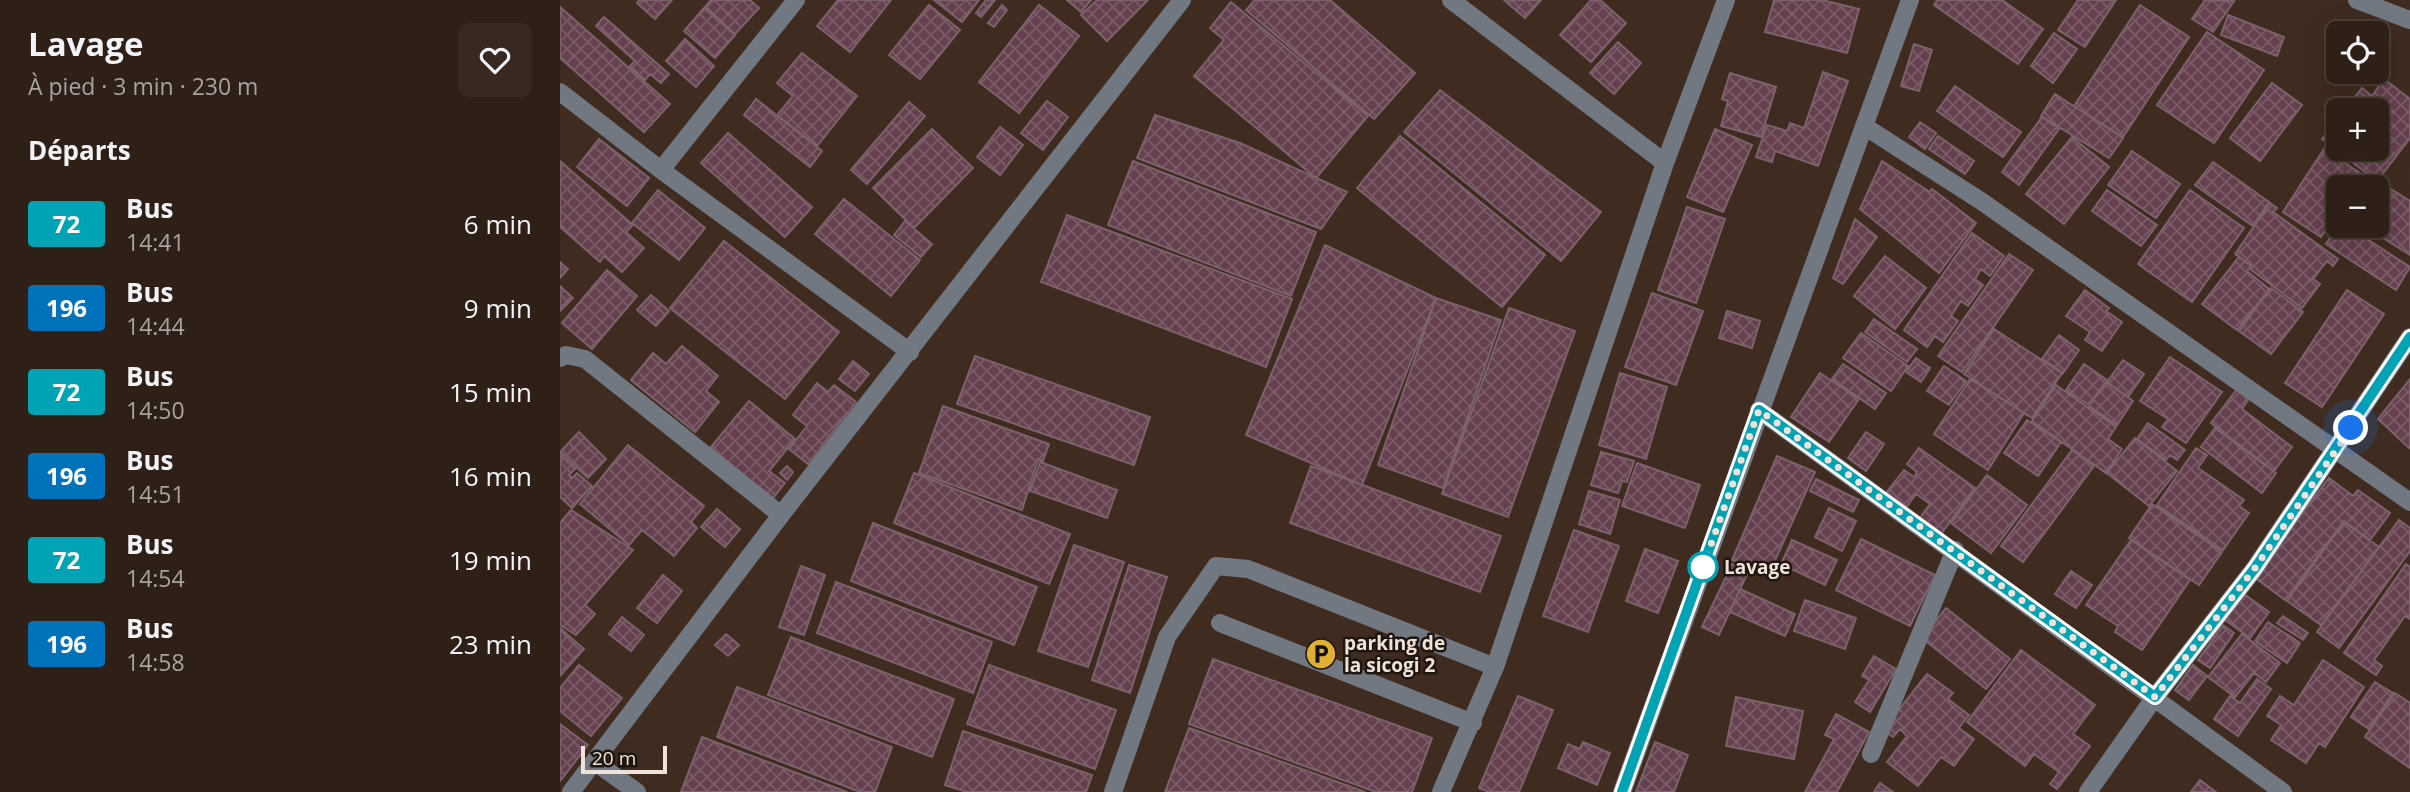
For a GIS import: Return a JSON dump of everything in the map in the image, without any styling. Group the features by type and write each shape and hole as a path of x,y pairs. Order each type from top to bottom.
{"street":[{"path":"661,170 796,0"},
{"path":"571,792 781,515 1182,0"},
{"path":"1451,0 1665,163"},
{"path":"1441,792 1495,667 1665,163 1726,0"},
{"path":"1622,792 1910,0"},
{"path":"2357,0 2410,20"},
{"path":"560,92 661,170 910,352"},
{"path":"1864,126 1981,201 2410,502"},
{"path":"2088,792 2155,697 2255,568 2410,337"},
{"path":"560,358 566,355 585,359 781,515"},
{"path":"1759,410 1955,550 2283,792"},
{"path":"1871,754 1955,550"},
{"path":"1113,792 1167,637 1216,566 1248,569 1495,667"},
{"path":"1220,623 1473,723"},
{"path":"595,762 637,792"}],"building":[{"path":"639,0 672,0 655,19 637,3"},
{"path":"711,0 750,0 759,8 735,34 705,7"},
{"path":"838,0 891,0 850,52 817,26"},
{"path":"934,0 979,0 962,22"},
{"path":"986,0 995,0 981,17 976,13"},
{"path":"1067,0 1091,0 1081,12"},
{"path":"1097,0 1148,0 1107,41 1081,15"},
{"path":"1255,0 1330,0 1415,73 1374,119 1246,10"},
{"path":"1504,0 1541,0 1525,18"},
{"path":"1591,0 1600,0 1626,23 1591,62 1560,35"},
{"path":"1774,0 1822,0 1859,9 1847,53 1765,32"},
{"path":"1937,0 2002,0 2043,29 2018,64 1934,5"},
{"path":"2078,0 2116,0 2085,47 2058,30"},
{"path":"2205,0 2234,1 2213,32 2192,19"},
{"path":"1231,2 1368,116 1316,178 1194,76 1224,40 1210,28"},
{"path":"929,5 960,30 920,79 889,55"},
{"path":"1002,5 1007,10 994,27 988,23"},
{"path":"1039,5 1079,36 1019,113 979,82"},
{"path":"2140,5 2189,37 2123,137 2074,106"},
{"path":"560,7 670,104 644,132 560,58"},
{"path":"704,8 735,35 715,58 684,31"},
{"path":"2228,15 2284,37 2277,56 2221,35"},
{"path":"604,17 669,74 661,83 650,74 645,80 630,66 635,61 596,26"},
{"path":"2207,32 2264,70 2214,143 2157,105"},
{"path":"2054,33 2077,49 2053,83 2031,66"},
{"path":"685,39 714,66 696,87 666,61"},
{"path":"1618,42 1641,63 1614,94 1590,73"},
{"path":"1914,44 1932,50 1919,91 1901,86"},
{"path":"802,53 857,96 817,146 777,115 793,96 777,83"},
{"path":"1823,72 1848,81 1818,166 1775,151 1772,162 1756,157 1767,125 1787,131 1790,123 1804,128"},
{"path":"1730,73 1776,87 1761,137 1721,126 1728,101 1722,99"},
{"path":"2272,83 2302,105 2260,161 2230,138"},
{"path":"2389,83 2410,99 2410,138 2382,175 2369,175 2351,161 2389,161 2389,98 2354,98 2362,88 2372,96 2380,84"},
{"path":"1955,86 2021,132 2003,157 1937,111"},
{"path":"1440,90 1601,212 1561,261 1404,132"},
{"path":"2055,94 2123,138 2109,158 2041,116"},
{"path":"756,99 822,151 810,167 744,115"},
{"path":"1047,101 1068,117 1043,150 1021,133"},
{"path":"909,102 925,116 867,184 851,170"},
{"path":"1155,115 1240,143 1347,192 1321,229 1137,158"},
{"path":"2042,117 2059,129 2019,185 2002,172"},
{"path":"1920,122 1936,133 1925,149 1909,137"},
{"path":"1000,127 1023,145 1000,175 977,157"},
{"path":"932,129 973,168 914,228 873,188"},
{"path":"1715,129 1752,145 1723,212 1687,197"},
{"path":"728,133 812,207 785,237 701,163"},
{"path":"1400,136 1545,255 1502,307 1357,188"},
{"path":"1938,136 1974,161 1965,174 1929,149"},
{"path":"2072,137 2109,167 2064,224 2026,194"},
{"path":"599,139 649,178 627,206 577,167"},
{"path":"2324,149 2326,161 2342,161 2363,175 2326,175 2326,229 2321,237 2283,212"},
{"path":"2132,151 2180,184 2156,218 2108,185"},
{"path":"560,161 633,225 626,232 644,248 622,272 604,256 600,262 560,227"},
{"path":"1133,161 1316,232 1291,296 1108,225"},
{"path":"1882,161 1930,192 1932,189 1976,223 1939,273 1860,209"},
{"path":"2213,162 2269,202 2253,226 2195,185"},
{"path":"2389,188 2410,201 2410,255 2383,238 2389,238"},
{"path":"658,190 705,228 679,260 632,223"},
{"path":"2107,190 2157,225 2141,246 2092,211"},
{"path":"2190,190 2244,228 2192,302 2138,264"},
{"path":"844,199 920,260 891,296 815,234"},
{"path":"2270,203 2277,208 2273,212 2338,259 2333,266 2327,261 2313,279 2320,284 2302,308 2250,269 2252,266 2235,254"},
{"path":"1687,207 1725,219 1696,303 1658,290"},
{"path":"1067,215 1292,299 1266,367 1041,282"},
{"path":"1855,219 1877,237 1843,284 1833,278"},
{"path":"905,221 932,244 921,257 894,235"},
{"path":"1972,233 2004,256 1990,276 1981,269 1975,279 1983,285 1968,306 1961,301 1951,316 1958,321 1943,342 1935,336 1927,347 1904,330"},
{"path":"2330,238 2365,238 2410,267 2396,290 2326,244"},
{"path":"724,241 839,332 785,399 670,308"},
{"path":"1325,245 1436,298 1362,485 1246,435"},
{"path":"2009,254 2033,270 1962,372 1938,356"},
{"path":"1885,256 1926,288 1895,329 1854,296"},
{"path":"2239,257 2251,266 2247,271 2269,289 2237,330 2202,304"},
{"path":"560,262 568,269 560,278"},
{"path":"607,270 637,296 592,349 562,323"},
{"path":"560,286 573,298 560,311"},
{"path":"2271,288 2303,312 2271,354 2239,331"},
{"path":"2085,290 2109,308 2106,311 2122,322 2102,351 2085,340 2090,332 2066,316"},
{"path":"2347,290 2384,314 2322,407 2285,383"},
{"path":"1652,293 1703,311 1676,385 1625,367"},
{"path":"651,295 669,311 656,326 637,310"},
{"path":"1436,298 1501,320 1443,488 1378,465"},
{"path":"1509,308 1575,331 1508,517 1442,494"},
{"path":"1727,311 1760,321 1752,348 1719,338"},
{"path":"1874,319 1917,349 1907,362 1865,332"},
{"path":"1994,329 2062,373 2032,418 1964,374"},
{"path":"1861,333 1908,366 1891,391 1843,358"},
{"path":"2059,335 2079,350 2063,373 2042,359"},
{"path":"682,346 718,376 706,391 719,402 695,432 631,380 653,353 666,364"},
{"path":"975,356 1150,417 1134,465 957,404"},
{"path":"2170,357 2222,392 2186,443 2162,427 2168,419 2140,401"},
{"path":"1916,358 1930,368 1921,382 1906,372"},
{"path":"2123,360 2144,374 2128,397 2107,382"},
{"path":"853,361 869,374 855,391 839,379"},
{"path":"1843,364 1886,393 1875,409 1832,379"},
{"path":"2084,364 2107,380 2089,405 2066,390"},
{"path":"1944,366 1966,381 1949,405 1927,391"},
{"path":"1620,373 1667,387 1646,459 1599,445"},
{"path":"1820,373 1859,399 1829,442 1791,417"},
{"path":"1970,379 2024,413 1988,470 1934,434"},
{"path":"2410,379 2410,449 2378,419"},
{"path":"2106,382 2133,401 2117,425 2089,406"},
{"path":"817,383 828,392 834,385 856,402 808,464 789,449 807,426 793,415"},
{"path":"2056,385 2116,427 2108,439 2122,449 2106,473 2032,421"},
{"path":"2238,388 2250,397 2242,409 2292,447 2274,471 2211,423"},
{"path":"749,401 795,439 769,471 785,483 773,498 710,448"},
{"path":"943,406 1049,444 1043,461 1038,459 1022,510 919,473"},
{"path":"2027,420 2061,442 2038,476 2004,453"},
{"path":"2148,423 2185,450 2177,460 2170,455 2166,460 2137,439"},
{"path":"2215,428 2276,473 2262,493 2201,447"},
{"path":"579,432 606,459 588,478 560,452"},
{"path":"1866,432 1884,444 1866,471 1848,458"},
{"path":"2135,438 2177,471 2149,506 2107,473"},
{"path":"628,445 704,506 691,522 697,528 674,556 642,530 629,545 580,504"},
{"path":"1919,448 1975,488 1941,534 1919,519 1930,504 1916,494 1905,509 1885,494 1904,470 1914,477 1917,472 1907,464"},
{"path":"2196,448 2207,455 2198,468 2244,500 2239,506 2249,513 2223,550 2157,505"},
{"path":"2072,450 2094,466 2023,562 2001,546"},
{"path":"1601,452 1634,461 1627,482 1622,481 1618,493 1591,485"},
{"path":"560,455 575,469 569,475 572,478 577,473 592,486 572,508 560,497"},
{"path":"1777,456 1815,472 1768,576 1732,560"},
{"path":"1040,462 1117,490 1107,518 1030,491"},
{"path":"1637,463 1700,485 1685,528 1622,506"},
{"path":"787,466 793,472 787,480 780,473"},
{"path":"1311,466 1501,536 1480,592 1290,523"},
{"path":"914,473 1070,534 1049,584 894,523"},
{"path":"1987,475 2027,505 1991,553 1951,523"},
{"path":"2329,478 2353,496 2358,490 2390,513 2370,540 2344,521 2285,600 2254,577"},
{"path":"1816,479 1859,500 1853,512 1810,491"},
{"path":"1589,491 1620,500 1610,534 1579,524"},
{"path":"2152,504 2222,552 2199,585 2129,538"},
{"path":"1829,508 1856,521 1842,551 1815,537"},
{"path":"717,509 740,529 725,547 701,527"},
{"path":"571,510 633,550 585,605 595,614 576,635 560,625 560,523"},
{"path":"2399,520 2410,528 2410,551 2339,648 2317,632"},
{"path":"2344,522 2379,547 2321,625 2287,601"},
{"path":"873,523 1037,587 1014,645 851,581"},
{"path":"1574,530 1619,546 1588,632 1543,616"},
{"path":"1861,539 1935,575 1910,626 1836,590"},
{"path":"1792,540 1837,560 1825,585 1781,564"},
{"path":"2131,540 2190,580 2142,650 2115,632 2118,626 2086,605"},
{"path":"1074,545 1124,562 1088,667 1038,651"},
{"path":"1645,549 1678,561 1658,613 1626,601"},
{"path":"1732,564 1748,572 1719,635 1702,627"},
{"path":"2406,564 2410,567 2410,619 2405,616 2374,660 2382,666 2376,675 2344,653"},
{"path":"1129,565 1167,577 1130,693 1092,680"},
{"path":"801,566 825,575 804,635 779,627"},
{"path":"2071,571 2092,585 2076,608 2055,594"},
{"path":"663,575 682,591 657,623 637,608"},
{"path":"836,582 992,642 973,693 817,633"},
{"path":"1740,589 1795,614 1785,636 1730,612"},
{"path":"2244,594 2269,612 2250,638 2224,619"},
{"path":"1805,600 1856,618 1845,649 1794,631"},
{"path":"1946,608 2010,659 1986,689 1922,638"},
{"path":"2283,616 2308,633 2303,640 2277,623"},
{"path":"622,617 644,635 631,651 609,634"},
{"path":"2268,622 2300,643 2287,663 2255,641"},
{"path":"2223,625 2234,633 2210,668 2198,660"},
{"path":"560,628 584,649 560,676"},
{"path":"726,634 739,645 728,656 715,645"},
{"path":"2242,634 2280,663 2266,682 2254,673 2235,697 2208,677"},
{"path":"791,637 954,699 932,757 768,695"},
{"path":"2021,650 2095,705 2073,734 2090,746 2057,789 2050,784 2059,772 2034,754 2025,766 1967,722"},
{"path":"1874,656 1896,669 1870,712 1855,702 1869,680 1862,676"},
{"path":"1213,659 1432,738 1412,792 1376,792 1189,724"},
{"path":"2323,660 2364,687 2325,747 2319,743 2306,763 2271,740 2281,725 2267,716 2280,696 2294,705"},
{"path":"579,665 622,698 591,736 560,711 560,688"},
{"path":"989,665 1116,710 1095,769 967,724"},
{"path":"2193,665 2207,676 2189,700 2175,690"},
{"path":"1927,674 1953,693 1948,699 1969,715 1959,728 1974,739 1954,766 1941,757 1918,786 1887,762 1907,736 1900,729 1893,737 1883,730"},
{"path":"2257,679 2271,689 2238,736 2214,719 2230,696 2240,703"},
{"path":"2375,682 2393,693 2369,729 2351,717"},
{"path":"737,687 892,747 875,792 860,792 717,737"},
{"path":"2395,693 2410,703 2410,768 2365,737"},
{"path":"1518,696 1553,710 1519,792 1489,792 1479,788"},
{"path":"1736,697 1803,711 1794,759 1726,746"},
{"path":"1836,714 1869,732 1837,792 1805,792 1834,739 1825,735"},
{"path":"560,724 588,745 560,781"},
{"path":"1189,728 1365,792 1165,792"},
{"path":"963,731 1092,775 1086,792 967,792 945,785"},
{"path":"702,737 847,792 681,792"},
{"path":"1583,742 1610,753 1597,785 1558,768 1568,744 1580,749"},
{"path":"1655,742 1688,755 1674,792 1636,792"},
{"path":"2200,780 2216,792 2191,792"},
{"path":"1880,783 1893,792 1874,792"}],"bus line":[{"name":"72","path":"1622,792 1759,410 2155,697 2255,568 2410,337"}],"place":[{"name":"Lavage","path":"1703,567"},
{"name":"parking de la sicogi 2","path":"1321,654"}],"route":[{"path":"1703,567 1759,410 2155,697 2255,568 2351,428"}]}
